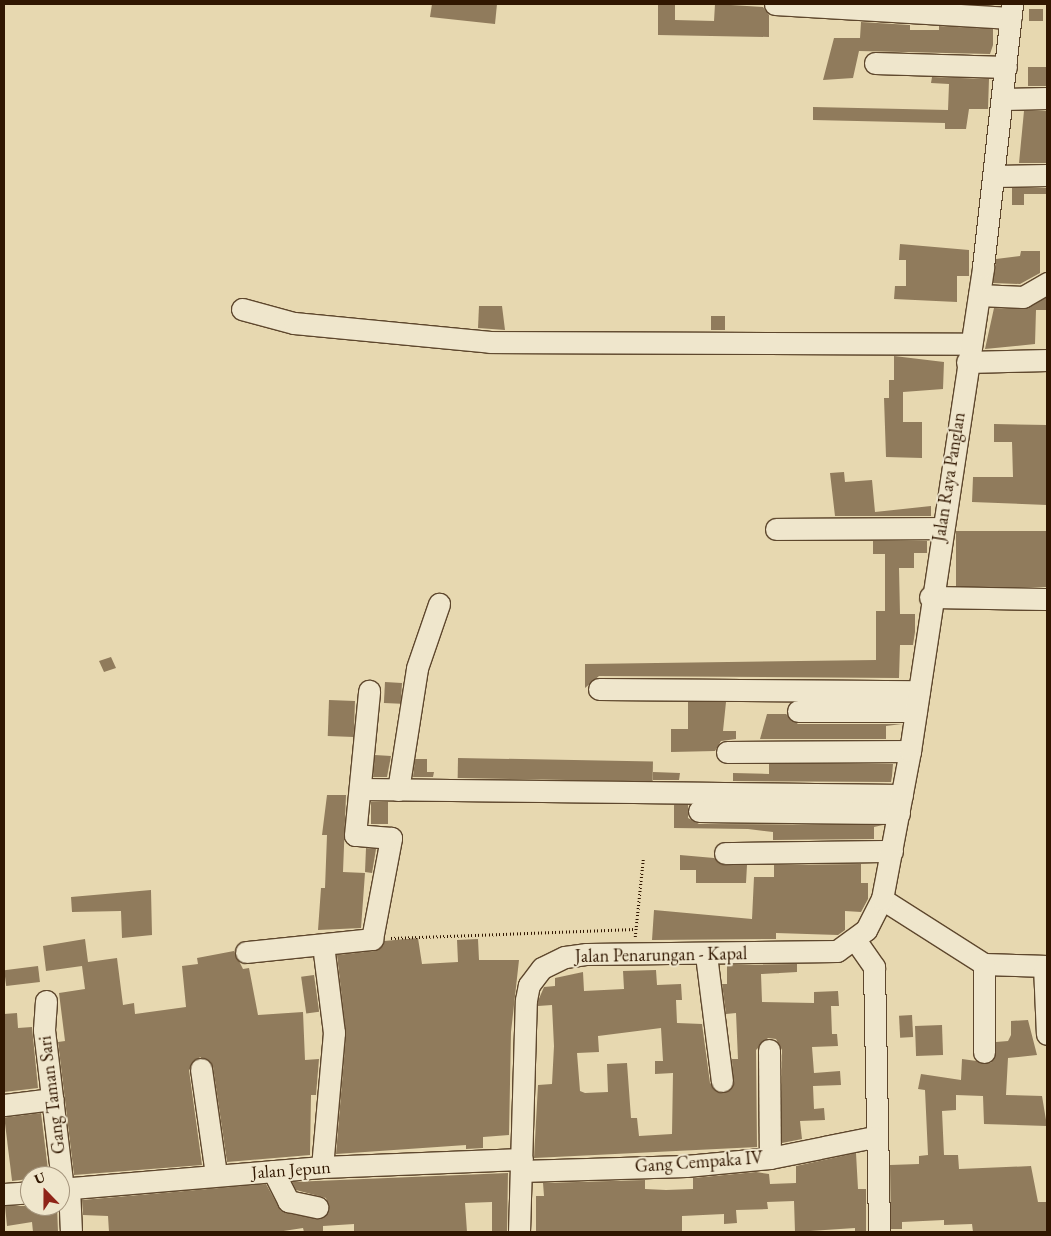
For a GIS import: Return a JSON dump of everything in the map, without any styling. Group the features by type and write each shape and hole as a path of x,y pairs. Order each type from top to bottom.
{"street":[{"path":"775,4 1011,11"},
{"name":"Jalan Raya Panglan","path":"856,941 878,909 892,851 910,751 930,597 979,295 1004,99 1011,11"},
{"path":"875,64 1006,66"},
{"path":"1004,99 1047,98"},
{"path":"995,176 1047,175"},
{"path":"979,295 1023,297 1047,284"},
{"path":"242,309 294,323 490,342 969,353 1047,360"},
{"path":"776,529 942,528"},
{"path":"930,597 1047,599"},
{"path":"398,790 417,668 439,604"},
{"path":"599,690 917,701"},
{"path":"246,952 323,946 372,939 391,838 355,835 369,691"},
{"path":"798,711 917,701"},
{"path":"727,752 910,751"},
{"path":"360,789 901,804"},
{"path":"699,811 901,804"},
{"path":"725,853 892,851"},
{"path":"878,909 984,964 1046,966 1047,1034"},
{"path":"878,909 880,953 874,967 874,1137 879,1232"},
{"path":"856,941 874,967"},
{"name":"Jalan Penarungan - Kapal","path":"519,1232 529,985 542,968 565,957 635,954 706,955 822,952 856,941"},
{"path":"322,1166 334,1033 323,946"},
{"path":"706,955 722,1081"},
{"path":"984,964 984,1052"},
{"name":"Gang Taman Sari","path":"46,1001 43,1020 61,1166"},
{"path":"768,1050 770,1158"},
{"path":"201,1069 216,1175"},
{"path":"4,1104 53,1098"},
{"name":"Gang Cempaka IV","path":"522,1165 686,1166 770,1158 874,1137"},
{"name":"Jalan Jepun","path":"70,1188 216,1175 273,1172 322,1166 522,1165"},
{"path":"273,1172 288,1202 317,1207"},
{"path":"4,1194 20,1193"},
{"name":"Gang Taman Sari","path":"68,1216 71,1232"}],"path":[{"path":"635,954 634,929 643,859"},
{"path":"372,939 634,929"}],"building":[{"path":"432,4 497,4 495,24 430,17"},
{"path":"658,4 675,4 675,20 714,21 715,4 763,7 769,15 769,37 658,35"},
{"path":"1029,9 1043,9 1043,21 1029,21"},
{"path":"861,22 910,25 910,30 939,30 939,26 993,29 993,45 990,54 859,51 853,78 823,80 834,38 860,38"},
{"path":"1028,67 1047,67 1047,86 1028,86"},
{"path":"932,77 989,79 988,109 969,109 966,129 945,129 945,123 813,120 813,107 948,110 949,84 931,83"},
{"path":"1024,111 1046,111 1047,163 1019,163"},
{"path":"1012,188 1047,188 1047,194 1024,194 1024,205 1012,205"},
{"path":"900,244 969,250 969,276 957,276 957,302 894,299 895,286 906,286 906,260 899,260"},
{"path":"1021,251 1040,251 1040,273 1020,284 993,283 996,259 1020,256"},
{"path":"1047,297 1047,310 1036,310 1035,344 985,349 994,308 1023,309"},
{"path":"479,306 502,306 505,330 478,328"},
{"path":"711,316 725,316 725,330 711,330"},
{"path":"894,356 944,362 943,389 903,392 903,422 922,422 922,458 886,457 884,398 889,398 889,380 894,380"},
{"path":"994,424 1047,425 1047,505 972,502 973,477 1013,477 1012,442 994,442"},
{"path":"844,472 845,482 872,480 875,512 931,506 931,516 835,516 830,473"},
{"path":"956,531 1047,531 1047,587 956,587"},
{"path":"873,541 927,541 927,553 914,553 914,568 899,568 900,614 915,614 915,632 913,645 900,645 899,678 599,676 585,688 585,664 876,660 876,611 885,611 885,554 873,554"},
{"path":"111,657 116,668 104,672 99,661"},
{"path":"385,682 402,683 401,704 384,703"},
{"path":"329,700 355,701 354,737 328,736"},
{"path":"688,702 726,702 723,731 736,731 736,739 721,741 715,751 671,752 671,729 688,729"},
{"path":"767,714 786,714 798,724 902,724 886,726 886,739 760,739"},
{"path":"375,755 391,756 387,777 373,777"},
{"path":"458,758 653,761 653,781 458,778"},
{"path":"415,759 427,759 427,772 434,772 433,777 413,777"},
{"path":"769,764 893,764 891,782 733,781 733,773 769,774"},
{"path":"653,772 680,773 679,780 653,780"},
{"path":"327,795 346,795 343,872 365,873 361,928 318,930 321,888 325,888 327,835 322,835"},
{"path":"371,802 388,802 388,824 371,824"},
{"path":"674,805 688,805 688,818 699,824 883,825 874,827 874,839 773,840 773,832 748,829 674,828"},
{"path":"366,848 376,849 372,873 365,872"},
{"path":"680,855 714,858 725,865 747,865 746,883 696,883 696,870 680,870"},
{"path":"861,864 861,883 868,883 868,899 861,912 845,911 845,930 838,935 776,933 776,939 652,940 654,910 752,919 754,877 774,877 774,865"},
{"path":"151,890 152,935 122,938 121,911 72,912 71,897"},
{"path":"418,938 422,964 458,962 457,940 478,939 479,960 519,960 511,1032 509,1135 483,1137 483,1148 466,1149 466,1145 336,1154 346,1034 337,955 374,951 384,941"},
{"path":"85,939 88,962 117,958 123,1005 134,1003 135,1014 186,1007 182,966 198,964 197,958 234,951 243,969 249,968 258,1015 303,1012 305,1060 319,1059 316,1095 311,1095 310,1155 227,1162 213,1067 200,1057 189,1070 202,1165 74,1175 58,1042 65,1041 59,993 85,989 82,966 46,971 43,946"},
{"path":"797,964 797,972 761,974 762,1002 814,1003 814,992 838,991 839,1006 831,1006 832,1034 837,1034 838,1046 812,1047 814,1073 840,1071 841,1085 813,1086 814,1109 824,1108 825,1120 800,1121 802,1139 782,1143 782,1050 776,1039 768,1038 756,1050 757,1147 534,1158 538,1085 552,1084 554,1046 552,1005 538,1006 538,1001 544,987 555,986 555,978 583,972 584,991 624,989 623,971 656,970 657,985 681,984 682,1000 676,1000 677,1023 702,1024 710,1083 723,1093 733,1086 732,1059 738,1059 736,1013 726,1014 722,984 727,984 727,965","holes":["661,1028 663,1061 655,1061 655,1074 673,1073 672,1134 639,1136 637,1118 631,1118 627,1063 607,1064 608,1092 585,1093 580,1091 577,1053 599,1052 598,1036"]},
{"path":"38,966 40,982 6,986 4,970"},
{"path":"314,975 319,1012 306,1013 301,977"},
{"path":"17,1013 18,1028 32,1027 38,1088 4,1092 4,1014"},
{"path":"912,1015 913,1037 900,1038 899,1016"},
{"path":"1028,1020 1037,1055 1008,1058 1006,1095 1042,1096 1047,1126 984,1124 983,1096 956,1095 956,1110 942,1111 944,1155 958,1155 959,1169 1031,1166 1038,1202 1047,1202 1047,1232 973,1232 972,1224 944,1225 944,1220 902,1222 902,1229 891,1229 890,1165 919,1164 919,1156 928,1155 925,1090 918,1089 921,1074 961,1080 962,1059 991,1063 996,1042 1008,1041 1011,1035 1011,1021"},
{"path":"942,1025 943,1055 916,1056 915,1026"},
{"path":"41,1113 48,1166 20,1166 20,1180 12,1181 4,1118"},
{"path":"856,1153 858,1189 866,1189 866,1232 855,1232 855,1228 795,1232 794,1201 767,1202 768,1209 736,1210 737,1223 724,1224 724,1214 682,1216 682,1232 536,1232 536,1196 544,1196 543,1183 645,1180 645,1189 693,1189 693,1178 756,1172 769,1174 770,1184 796,1183 796,1166"},
{"path":"508,1173 507,1232 492,1232 492,1202 465,1203 467,1232 354,1232 354,1224 323,1226 323,1232 304,1232 303,1228 277,1232 109,1232 108,1216 83,1215 82,1200 266,1184 281,1211 320,1219 329,1210 326,1198 296,1190 292,1182"},
{"path":"5,1206 20,1206 20,1216 57,1216 58,1232 33,1232 32,1222 7,1226"}]}
